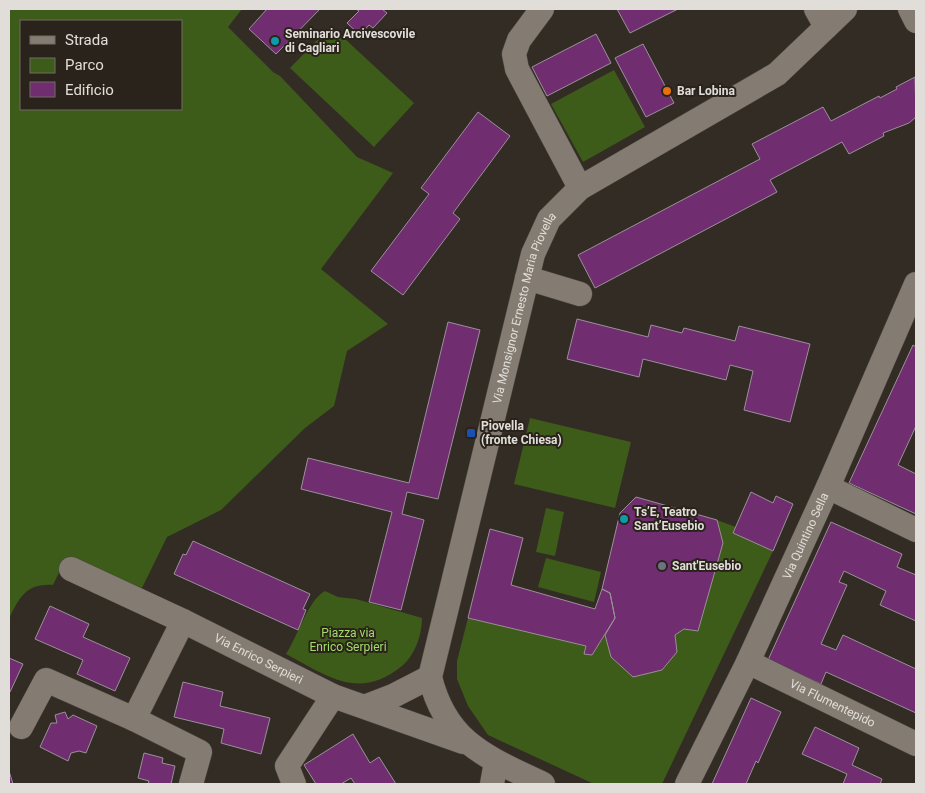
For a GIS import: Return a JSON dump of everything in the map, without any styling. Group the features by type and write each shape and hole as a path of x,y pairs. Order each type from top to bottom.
{"street":[{"path":"542,9 519,40 514,54 517,69 580,188"},
{"name":"Via Monsignor Ernesto Maria Piovella","path":"467,743 447,722 435,699 430,677 533,254 549,219 580,188 777,74 821,18 845,9"},
{"path":"910,9 916,20"},
{"path":"527,278 580,294"},
{"name":"Via Quintino Sella","path":"687,784 748,662 828,487 909,319 916,284"},
{"path":"828,487 916,530"},
{"name":"Via Enrico Serpieri","path":"71,569 182,621 333,696 367,706 412,725 467,743"},
{"path":"134,719 182,621"},
{"name":"Via Flumentepido","path":"748,662 916,744"},
{"path":"367,706 393,696 430,677"},
{"path":"21,728 46,680 134,719 200,752 191,784"},
{"path":"294,784 287,766 333,696"},
{"path":"467,743 494,773 543,784"}],"green space":[{"path":"9,9 242,9 228,27 273,72 280,76 357,157 393,173 321,269 388,324 347,351 334,406 305,428 221,510 167,537 142,588 66,558 53,585 44,585 30,589 20,598 9,619"},
{"path":"331,26 414,103 374,147 290,68"},
{"path":"614,70 645,127 583,162 551,104"},
{"path":"530,418 631,442 615,508 514,484"},
{"path":"546,508 564,512 555,556 536,552"},
{"path":"717,520 736,527 733,533 773,551 662,784 594,784 488,735 468,706 457,679 457,661 468,618 586,646 584,653 592,655 605,635 611,657 633,677 662,670 677,652 675,635 684,629 698,631 723,543"},
{"path":"546,558 601,572 594,602 538,587"},
{"name":"Piazza via Enrico Serpieri","path":"325,591 338,597 356,599 422,618 417,644 407,661 386,676 372,682 357,683 329,677 286,654 308,610 313,602"}],"building":[{"name":"Seminario Arcivescovile di Cagliari","path":"267,9 320,9 276,54 249,29"},
{"path":"356,9 382,9 387,13 373,28 369,25 360,35 347,23 359,11"},
{"path":"617,9 678,9 630,33"},
{"path":"596,34 611,63 547,96 532,67"},
{"path":"643,44 674,103 646,117 615,58"},
{"path":"915,77 916,117 909,123 883,133 884,136 849,154 842,142 770,180 777,192 595,288 578,255 760,159 752,144 823,107 831,121 879,96 880,98"},
{"path":"478,112 510,136 453,213 460,219 403,295 371,271 429,194 421,188"},
{"path":"577,319 648,337 651,325 682,333 684,328 735,341 739,326 810,344 790,422 744,410 753,371 730,365 726,380 643,359 639,377 567,359"},
{"path":"448,322 480,330 438,499 407,492 402,514 424,520 401,610 369,602 392,512 301,489 308,458 409,483"},
{"path":"913,345 916,347 916,426 898,465 916,474 916,514 849,483"},
{"path":"751,492 773,503 776,496 793,504 773,551 733,533"},
{"name":"Sant'Eusebio","path":"636,497 717,520 723,543 698,631 684,629 675,635 677,652 662,670 633,677 611,657 605,635 615,618 610,593 602,589 620,513"},
{"path":"831,522 902,554 897,567 916,575 916,621 880,605 886,591 844,571 839,582 847,585 821,644 836,650 843,635 916,669 916,713 826,672 821,684 768,660"},
{"path":"490,529 523,538 511,585 595,609 602,589 610,593 615,618 592,655 584,654 586,646 468,618"},
{"path":"193,541 310,594 303,609 306,610 298,630 174,574 183,554 186,555"},
{"path":"50,606 89,624 83,637 130,658 115,691 77,674 83,660 35,639"},
{"path":"9,658 23,664 10,692 9,691"},
{"path":"183,682 223,692 220,706 270,718 261,754 221,743 224,729 174,717"},
{"path":"751,698 781,712 758,763 756,761 746,784 712,784"},
{"path":"65,712 68,719 73,715 97,726 86,753 79,751 71,753 68,761 40,747 51,723 57,723 55,715"},
{"path":"815,727 859,748 852,765 882,779 880,784 843,784 847,774 802,754"},
{"path":"353,734 370,763 379,757 396,784 355,784 351,778 341,784 316,784 304,765"},
{"path":"144,753 163,758 162,763 175,766 171,784 148,784 149,781 138,778"},
{"path":"9,771 13,784 9,784"}],"place":[{"name":"Seminario Arcivescovile di Cagliari","path":"275,41"},
{"name":"Bar Lobina","path":"667,91"},
{"name":"Piovella (fronte Chiesa)","path":"471,433"},
{"name":"Ts’E, Teatro Sant’Eusebio","path":"624,519"},
{"name":"Sant'Eusebio","path":"662,566"}]}
